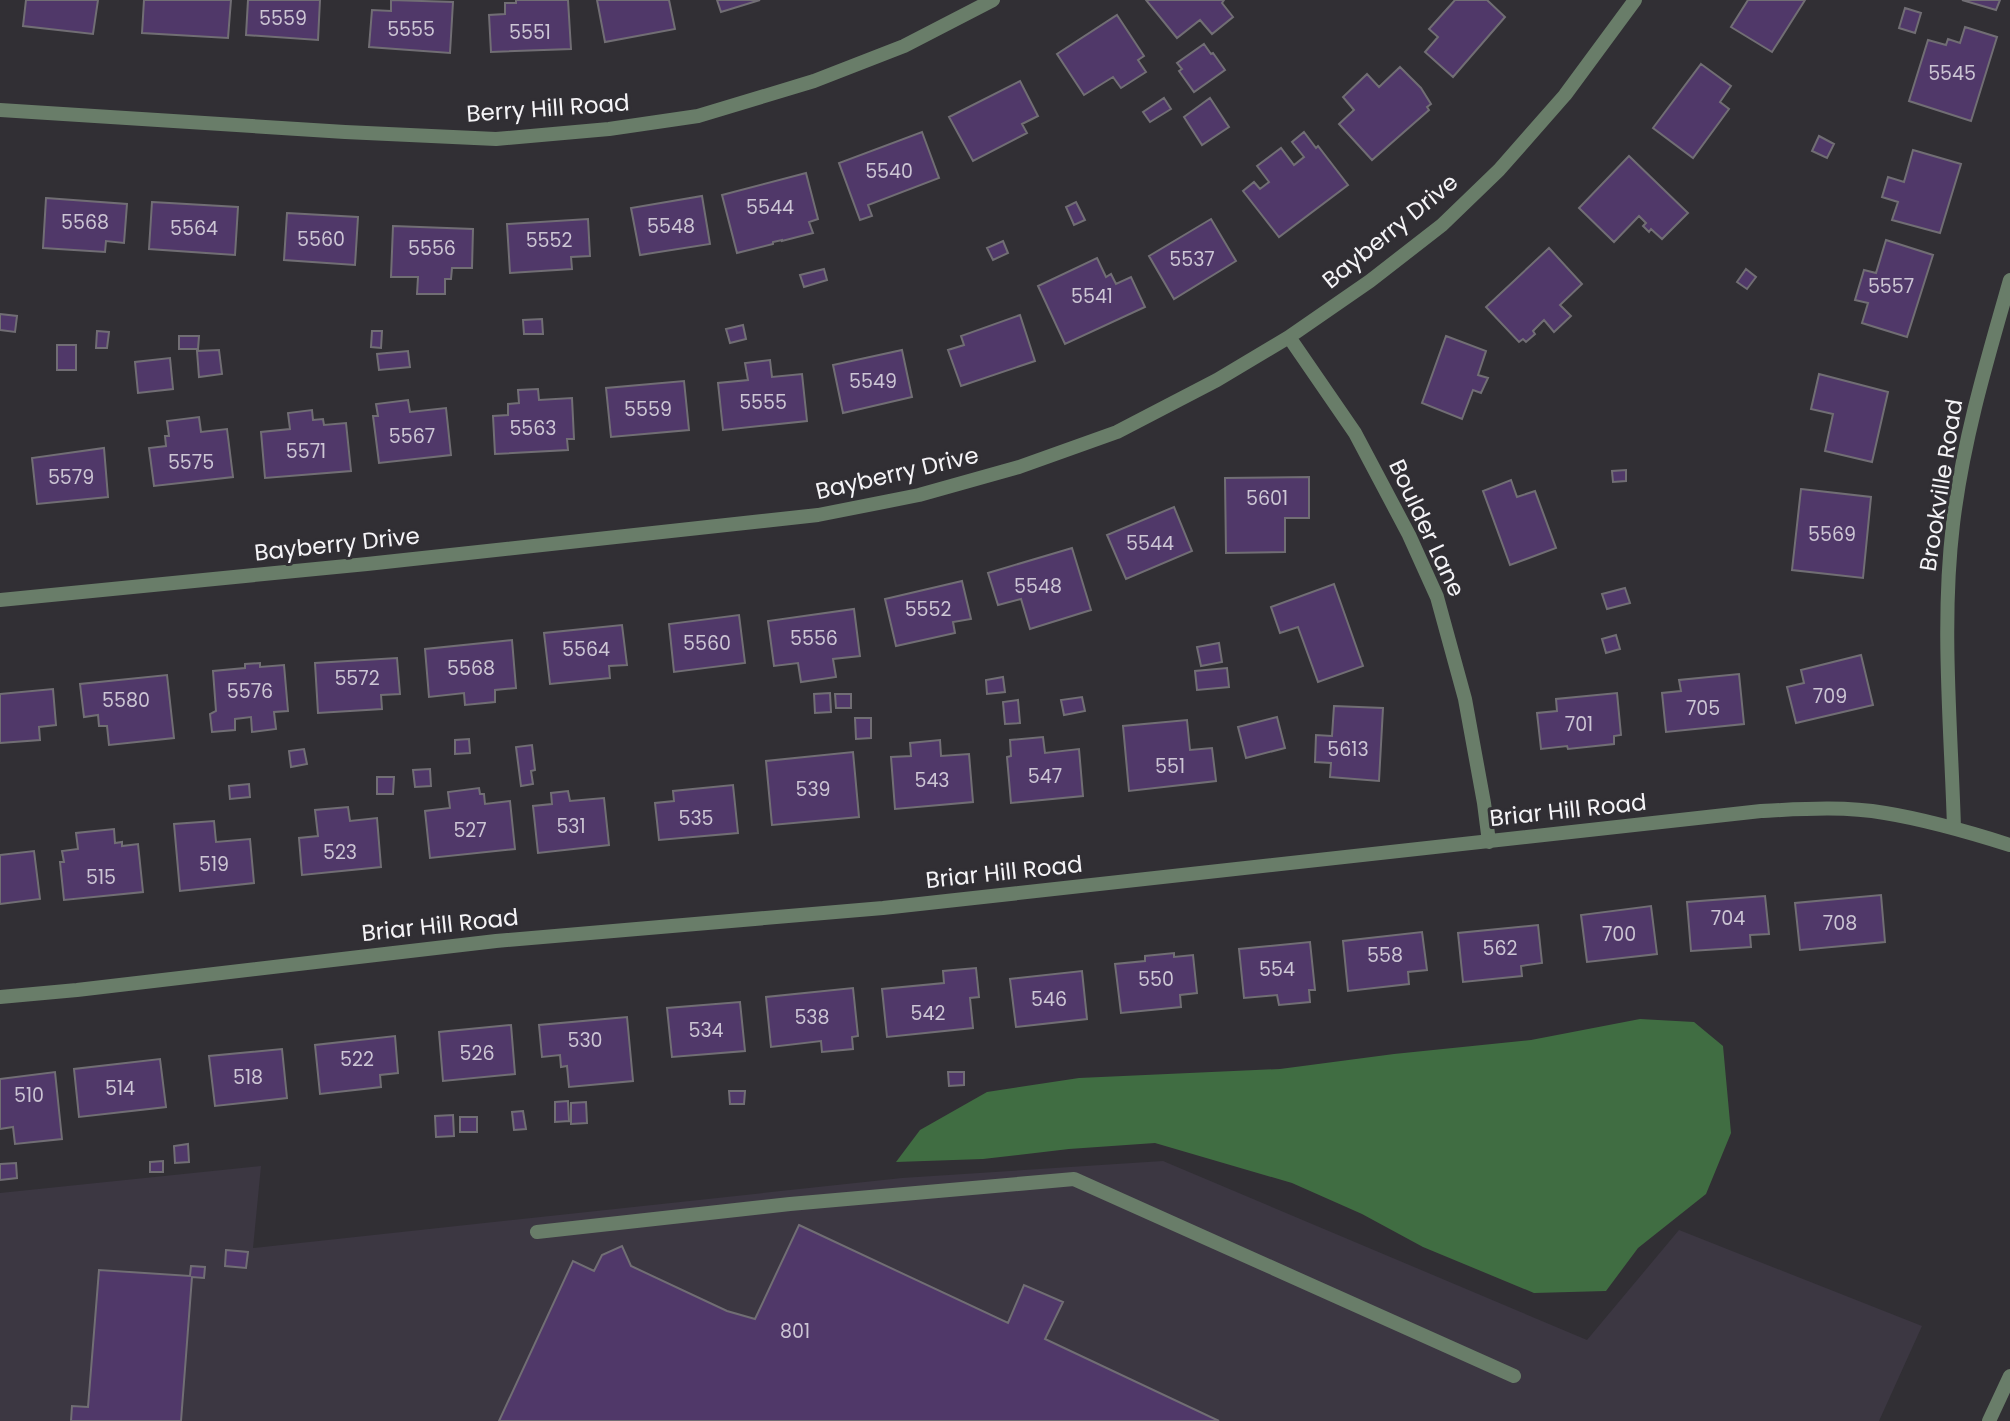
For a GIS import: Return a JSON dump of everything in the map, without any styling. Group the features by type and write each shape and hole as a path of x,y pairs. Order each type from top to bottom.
{"street":[{"name":"Berry Hill Road","path":"0,110 496,139 609,129 698,116 814,81 904,46 993,0"},
{"name":"Bayberry Drive","path":"0,600 804,516 919,495 1019,467 1117,432 1217,380 1289,337 1380,273 1442,225 1499,170 1565,95 1635,0"},
{"name":"Brookville Road","path":"1954,828 1947,613 1953,524 1967,436 2010,280"},
{"name":"Boulder Lane","path":"1289,337 1355,433 1409,535 1437,597 1465,699 1489,842"},
{"name":"Briar Hill Road","path":"0,997 496,941 883,908 1761,811 1823,808 1883,813 1954,828 2010,845"},
{"path":"537,1232 790,1204 1074,1179 1514,1376"},
{"path":"1989,1421 2010,1376"}],"shaded area":[{"path":"1163,1161 1587,1340 1679,1230 1922,1326 1879,1421 0,1421 0,1193 261,1166 253,1248 902,1178"}],"green space":[{"path":"1640,1019 1694,1022 1723,1046 1731,1133 1706,1194 1638,1248 1606,1291 1534,1293 1423,1247 1362,1214 1292,1183 1155,1143 983,1159 896,1162 920,1130 987,1092 1079,1078 1280,1069 1531,1040"}],"building":[{"path":"26,0 98,0 93,34 23,26"},
{"path":"144,0 231,0 228,38 142,33"},
{"path":"248,0 320,0 318,40 246,35"},
{"path":"391,0 453,2 450,53 369,47 372,10 391,11"},
{"path":"516,0 568,0 571,49 491,52 489,15 505,14 505,3 516,3"},
{"path":"597,0 669,0 675,29 605,42"},
{"path":"717,0 760,0 721,12"},
{"path":"1146,0 1224,0 1222,3 1233,17 1212,34 1200,20 1177,38"},
{"path":"1455,0 1487,0 1505,17 1453,77 1425,52 1438,37 1429,29"},
{"path":"1748,0 1805,0 1772,52 1731,27"},
{"path":"1962,0 2000,0 1996,10"},
{"path":"1905,8 1921,13 1915,33 1899,28"},
{"path":"1117,15 1144,56 1138,60 1146,72 1121,88 1113,77 1084,95 1057,54"},
{"path":"1965,27 1997,37 1971,121 1909,101 1928,40 1946,45 1948,39 1960,43"},
{"path":"1204,44 1225,70 1194,92 1179,71 1182,69 1177,63"},
{"path":"1701,64 1731,86 1720,102 1729,109 1693,158 1653,128"},
{"path":"1400,67 1421,88 1431,104 1427,107 1429,110 1372,160 1339,124 1354,110 1343,97 1367,74 1379,87"},
{"path":"1020,81 1038,116 1022,124 1027,133 973,161 949,117"},
{"path":"1164,98 1171,109 1150,122 1143,112"},
{"path":"1210,98 1229,127 1202,145 1184,117"},
{"path":"922,132 939,178 868,205 872,216 860,220 839,163"},
{"path":"1304,132 1348,185 1279,237 1243,191 1254,182 1260,189 1269,182 1257,166 1281,148 1294,165 1304,157 1292,142"},
{"path":"1819,136 1834,144 1827,158 1812,151"},
{"path":"1913,150 1961,164 1940,233 1892,220 1898,202 1882,197 1888,177 1904,182"},
{"path":"1629,156 1688,213 1662,239 1643,226 1646,223 1639,216 1614,242 1579,208"},
{"path":"806,173 818,219 809,222 813,233 737,253 722,195"},
{"path":"702,196 710,244 640,255 631,208"},
{"path":"46,198 127,204 124,243 106,241 105,252 43,248"},
{"path":"152,202 238,207 235,255 149,249"},
{"path":"1076,202 1085,220 1074,225 1066,207"},
{"path":"287,213 358,217 355,265 284,260"},
{"path":"588,219 590,256 571,257 572,269 510,273 507,224"},
{"path":"1211,219 1236,261 1174,299 1149,256"},
{"path":"393,226 473,229 472,268 452,268 451,279 445,279 445,294 417,294 418,277 391,277"},
{"path":"1886,240 1933,255 1907,337 1862,323 1868,303 1855,300 1864,270 1876,273"},
{"path":"1003,241 1008,253 993,260 987,248"},
{"path":"1549,248 1582,284 1560,305 1571,316 1554,332 1544,320 1526,342 1523,339 1519,342 1486,307"},
{"path":"1097,258 1106,277 1111,274 1116,284 1131,277 1145,307 1065,344 1038,286"},
{"path":"824,269 827,280 804,287 800,275"},
{"path":"1746,269 1756,277 1747,289 1737,282"},
{"path":"0,314 17,316 15,332 0,330"},
{"path":"1020,315 1035,361 961,386 948,350 964,345 961,336"},
{"path":"542,319 543,334 524,334 523,320"},
{"path":"743,325 746,339 730,343 726,329"},
{"path":"97,331 109,332 107,348 96,348"},
{"path":"372,331 382,331 381,348 371,347"},
{"path":"179,336 199,336 198,349 179,349"},
{"path":"1446,336 1486,351 1478,375 1488,378 1481,393 1473,390 1462,419 1422,403"},
{"path":"57,345 76,345 76,370 57,370"},
{"path":"219,350 222,374 199,377 197,351"},
{"path":"902,350 912,397 843,413 833,365"},
{"path":"408,351 410,367 379,370 377,354"},
{"path":"170,358 173,389 138,393 135,362"},
{"path":"770,360 772,377 802,374 807,421 723,430 718,383 748,380 745,363"},
{"path":"1819,374 1888,392 1872,462 1825,451 1833,414 1811,409"},
{"path":"684,381 689,430 611,437 606,388"},
{"path":"538,389 539,400 572,398 574,439 567,439 568,450 495,454 493,416 508,415 508,404 519,403 518,390"},
{"path":"408,400 410,412 446,408 451,455 379,463 373,416 378,416 376,404"},
{"path":"312,410 313,420 323,419 324,425 346,423 351,471 265,478 261,432 290,429 288,413"},
{"path":"199,417 201,432 227,429 233,477 154,486 149,448 166,446 165,436 169,436 167,421"},
{"path":"104,448 108,497 37,504 32,458"},
{"path":"1626,470 1626,481 1613,482 1612,471"},
{"path":"1309,477 1309,518 1285,518 1285,552 1226,553 1225,478"},
{"path":"1511,480 1517,497 1535,491 1556,548 1510,565 1483,491"},
{"path":"1801,489 1871,497 1863,578 1792,570"},
{"path":"1174,507 1192,551 1126,579 1107,535"},
{"path":"1072,548 1091,610 1030,629 1021,599 998,605 988,573"},
{"path":"962,581 971,619 953,622 955,633 896,646 885,599"},
{"path":"1334,584 1363,666 1318,682 1298,627 1280,633 1271,607"},
{"path":"1625,588 1630,603 1607,609 1602,594"},
{"path":"854,609 860,656 833,659 836,677 801,682 798,663 774,666 768,621"},
{"path":"739,615 745,663 674,672 669,624"},
{"path":"622,625 627,665 609,666 610,678 550,684 544,633"},
{"path":"1616,635 1620,649 1606,653 1602,639"},
{"path":"512,640 516,688 495,690 495,702 465,705 464,693 429,697 425,649"},
{"path":"1219,643 1222,662 1201,666 1197,647"},
{"path":"1861,655 1873,705 1796,723 1787,687 1804,683 1801,670"},
{"path":"397,658 400,694 381,695 382,709 318,713 315,663"},
{"path":"260,663 260,667 284,665 288,711 274,712 276,729 252,732 251,717 235,719 235,730 212,732 210,714 216,711 213,671 245,668 245,664"},
{"path":"1227,668 1229,687 1197,690 1195,671"},
{"path":"1739,674 1744,724 1666,732 1662,693 1681,691 1679,680"},
{"path":"167,675 174,738 109,745 107,726 99,726 98,715 84,717 80,684"},
{"path":"1003,677 1005,692 987,694 986,680"},
{"path":"53,689 56,725 39,727 40,740 0,743 0,694"},
{"path":"830,693 831,712 815,713 814,694"},
{"path":"1617,693 1621,735 1614,736 1614,744 1541,749 1537,713 1557,711 1556,699"},
{"path":"835,694 851,694 851,708 836,708"},
{"path":"1082,697 1085,711 1064,715 1061,700"},
{"path":"1018,700 1020,723 1005,724 1003,702"},
{"path":"1334,706 1383,708 1379,781 1330,777 1331,763 1315,762 1316,735 1332,736"},
{"path":"1277,717 1285,748 1246,758 1238,727"},
{"path":"855,718 871,718 871,738 856,739"},
{"path":"1187,720 1190,750 1212,748 1216,781 1129,791 1123,726"},
{"path":"1043,737 1045,753 1079,749 1083,796 1011,803 1007,757 1011,756 1010,740"},
{"path":"469,739 470,753 455,754 455,740"},
{"path":"940,740 941,756 969,754 973,802 895,809 891,757 911,756 910,743"},
{"path":"532,745 535,770 531,771 533,784 521,786 516,747"},
{"path":"304,749 307,764 291,767 289,751"},
{"path":"853,752 859,817 772,825 766,761"},
{"path":"430,769 431,786 415,787 413,770"},
{"path":"377,777 394,777 393,794 377,794"},
{"path":"249,784 250,797 230,799 229,786"},
{"path":"733,785 738,833 659,840 655,803 674,801 673,791"},
{"path":"479,788 480,794 484,794 485,804 510,801 515,849 430,858 425,811 450,808 448,792"},
{"path":"568,791 570,801 604,798 609,845 538,853 533,806 552,804 551,793"},
{"path":"348,807 350,821 377,818 381,867 302,875 299,838 318,836 315,810"},
{"path":"214,821 216,842 250,839 254,883 180,891 174,824"},
{"path":"114,829 115,843 122,842 122,846 138,844 143,892 64,900 60,862 64,862 62,851 78,849 76,833"},
{"path":"34,851 40,899 0,904 0,855"},
{"path":"1881,895 1885,942 1800,950 1795,903"},
{"path":"1765,896 1769,934 1750,935 1751,947 1691,951 1687,902"},
{"path":"1651,906 1657,954 1587,962 1581,915"},
{"path":"1538,925 1542,963 1521,966 1522,976 1463,982 1458,933"},
{"path":"1422,932 1427,970 1408,972 1409,984 1348,991 1343,941"},
{"path":"1310,942 1315,990 1309,990 1310,1002 1279,1005 1277,995 1244,998 1239,949"},
{"path":"1174,953 1174,957 1193,955 1197,993 1180,995 1181,1007 1121,1013 1115,964 1145,961 1145,956"},
{"path":"976,968 979,997 970,998 973,1028 887,1037 882,989 944,983 943,971"},
{"path":"1082,971 1087,1019 1016,1027 1010,979"},
{"path":"853,988 858,1036 852,1037 853,1049 822,1052 821,1041 771,1047 766,997"},
{"path":"740,1002 745,1051 672,1057 667,1008"},
{"path":"627,1017 633,1081 569,1087 567,1066 561,1067 560,1055 542,1057 539,1025"},
{"path":"511,1025 515,1074 443,1081 439,1032"},
{"path":"395,1036 398,1073 380,1075 381,1087 320,1094 315,1045"},
{"path":"282,1049 287,1098 215,1106 209,1056"},
{"path":"160,1059 166,1107 79,1117 74,1069"},
{"path":"55,1072 62,1139 15,1144 13,1127 0,1129 0,1079"},
{"path":"948,1072 964,1072 964,1085 949,1086"},
{"path":"729,1091 745,1091 744,1104 730,1104"},
{"path":"568,1101 569,1121 555,1122 555,1102"},
{"path":"586,1102 587,1123 571,1124 571,1103"},
{"path":"523,1111 526,1129 514,1130 512,1112"},
{"path":"453,1115 454,1136 436,1137 435,1116"},
{"path":"460,1117 477,1117 477,1132 460,1132"},
{"path":"188,1144 189,1162 175,1163 174,1146"},
{"path":"163,1161 163,1172 150,1172 150,1162"},
{"path":"16,1163 17,1178 0,1180 0,1164"},
{"path":"799,1225 1008,1323 1024,1285 1063,1302 1045,1339 1219,1421 499,1421 573,1261 594,1271 602,1255 622,1246 631,1266 727,1311 755,1319"},
{"path":"226,1250 248,1252 246,1268 225,1266"},
{"path":"191,1266 205,1267 204,1278 192,1277 181,1421 71,1421 72,1406 88,1407 99,1270 190,1276"}]}
